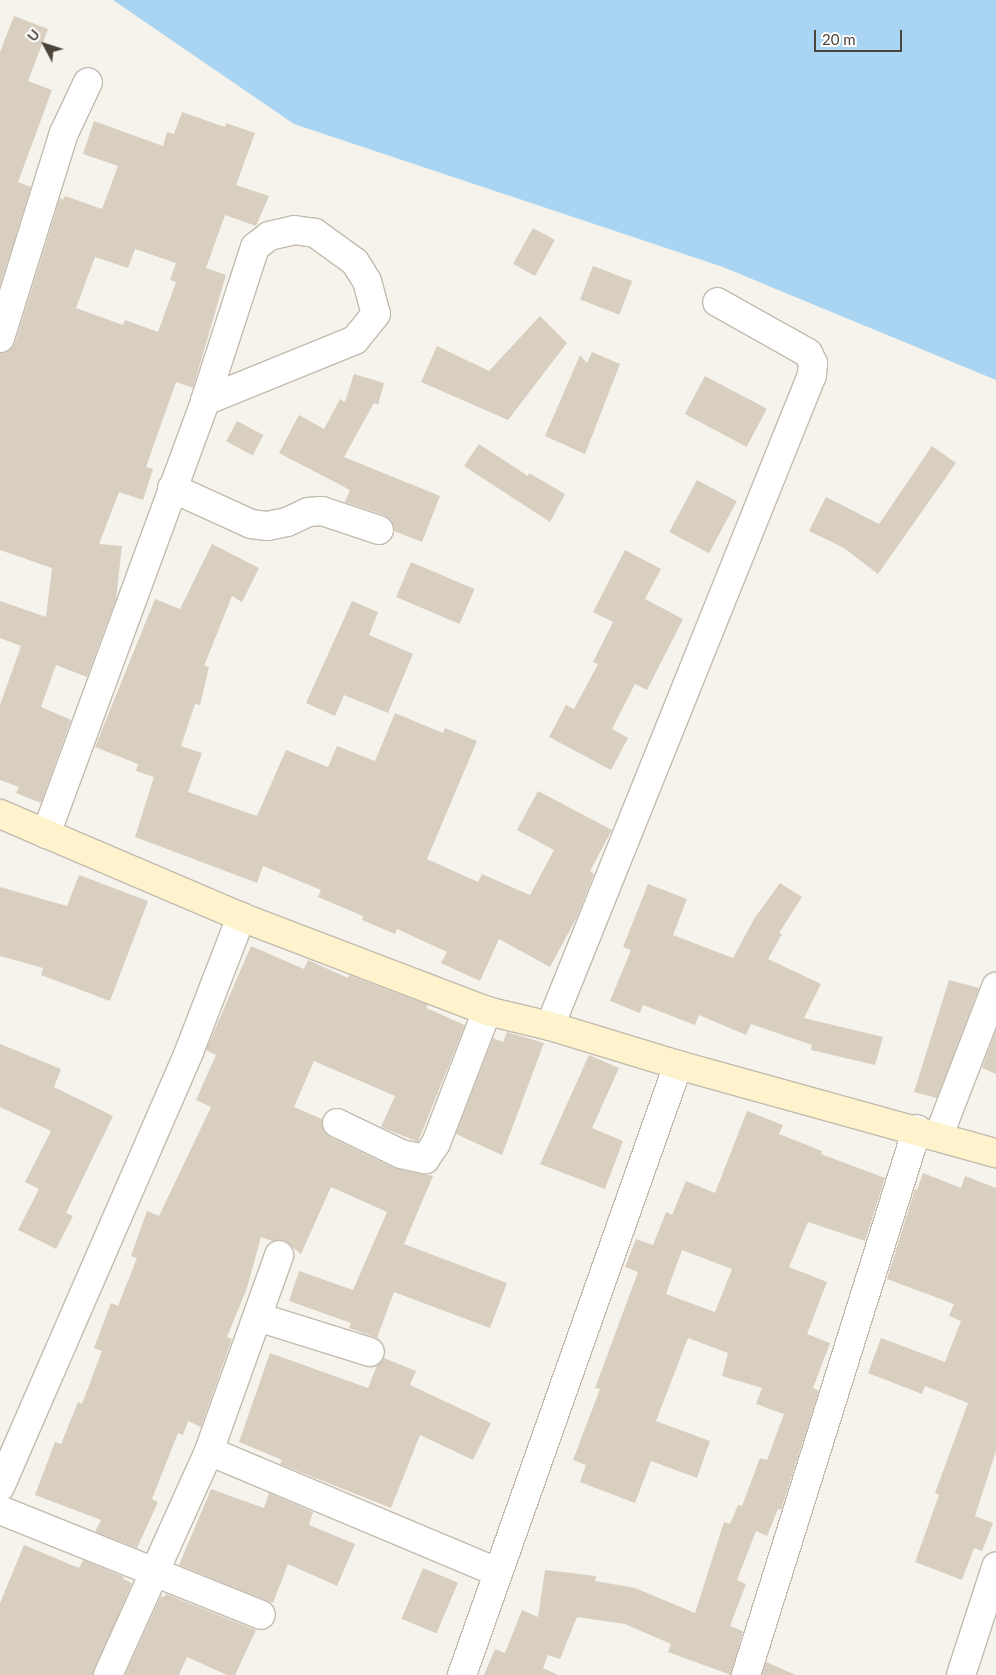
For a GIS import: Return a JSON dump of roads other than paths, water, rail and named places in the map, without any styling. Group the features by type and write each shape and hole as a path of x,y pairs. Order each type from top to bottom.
{"main road":[{"path":"0,814 241,917 487,1011 550,1026 678,1065 928,1132 996,1153"}],"street":[{"path":"0,338 64,133 88,82"},
{"path":"46,834 205,400 255,247 261,240 294,230 315,233 354,262 367,281 376,314 355,340 205,400"},
{"path":"550,1026 812,375 813,363 808,353 717,302"},
{"path":"172,488 251,524 268,526 287,522 308,512 322,511 379,530"},
{"path":"0,1488 189,1052 241,917"},
{"path":"746,1675 928,1132 996,987"},
{"path":"337,1123 401,1154 425,1159 436,1144 487,1011"},
{"path":"462,1675 678,1065"},
{"path":"108,1675 209,1451 279,1255"},
{"path":"258,1317 370,1352"},
{"path":"209,1451 497,1572"},
{"path":"0,1510 261,1615"},
{"path":"961,1675 996,1567"}],"water":[{"path":"113,0 996,0 996,380 723,267 294,124"}]}
